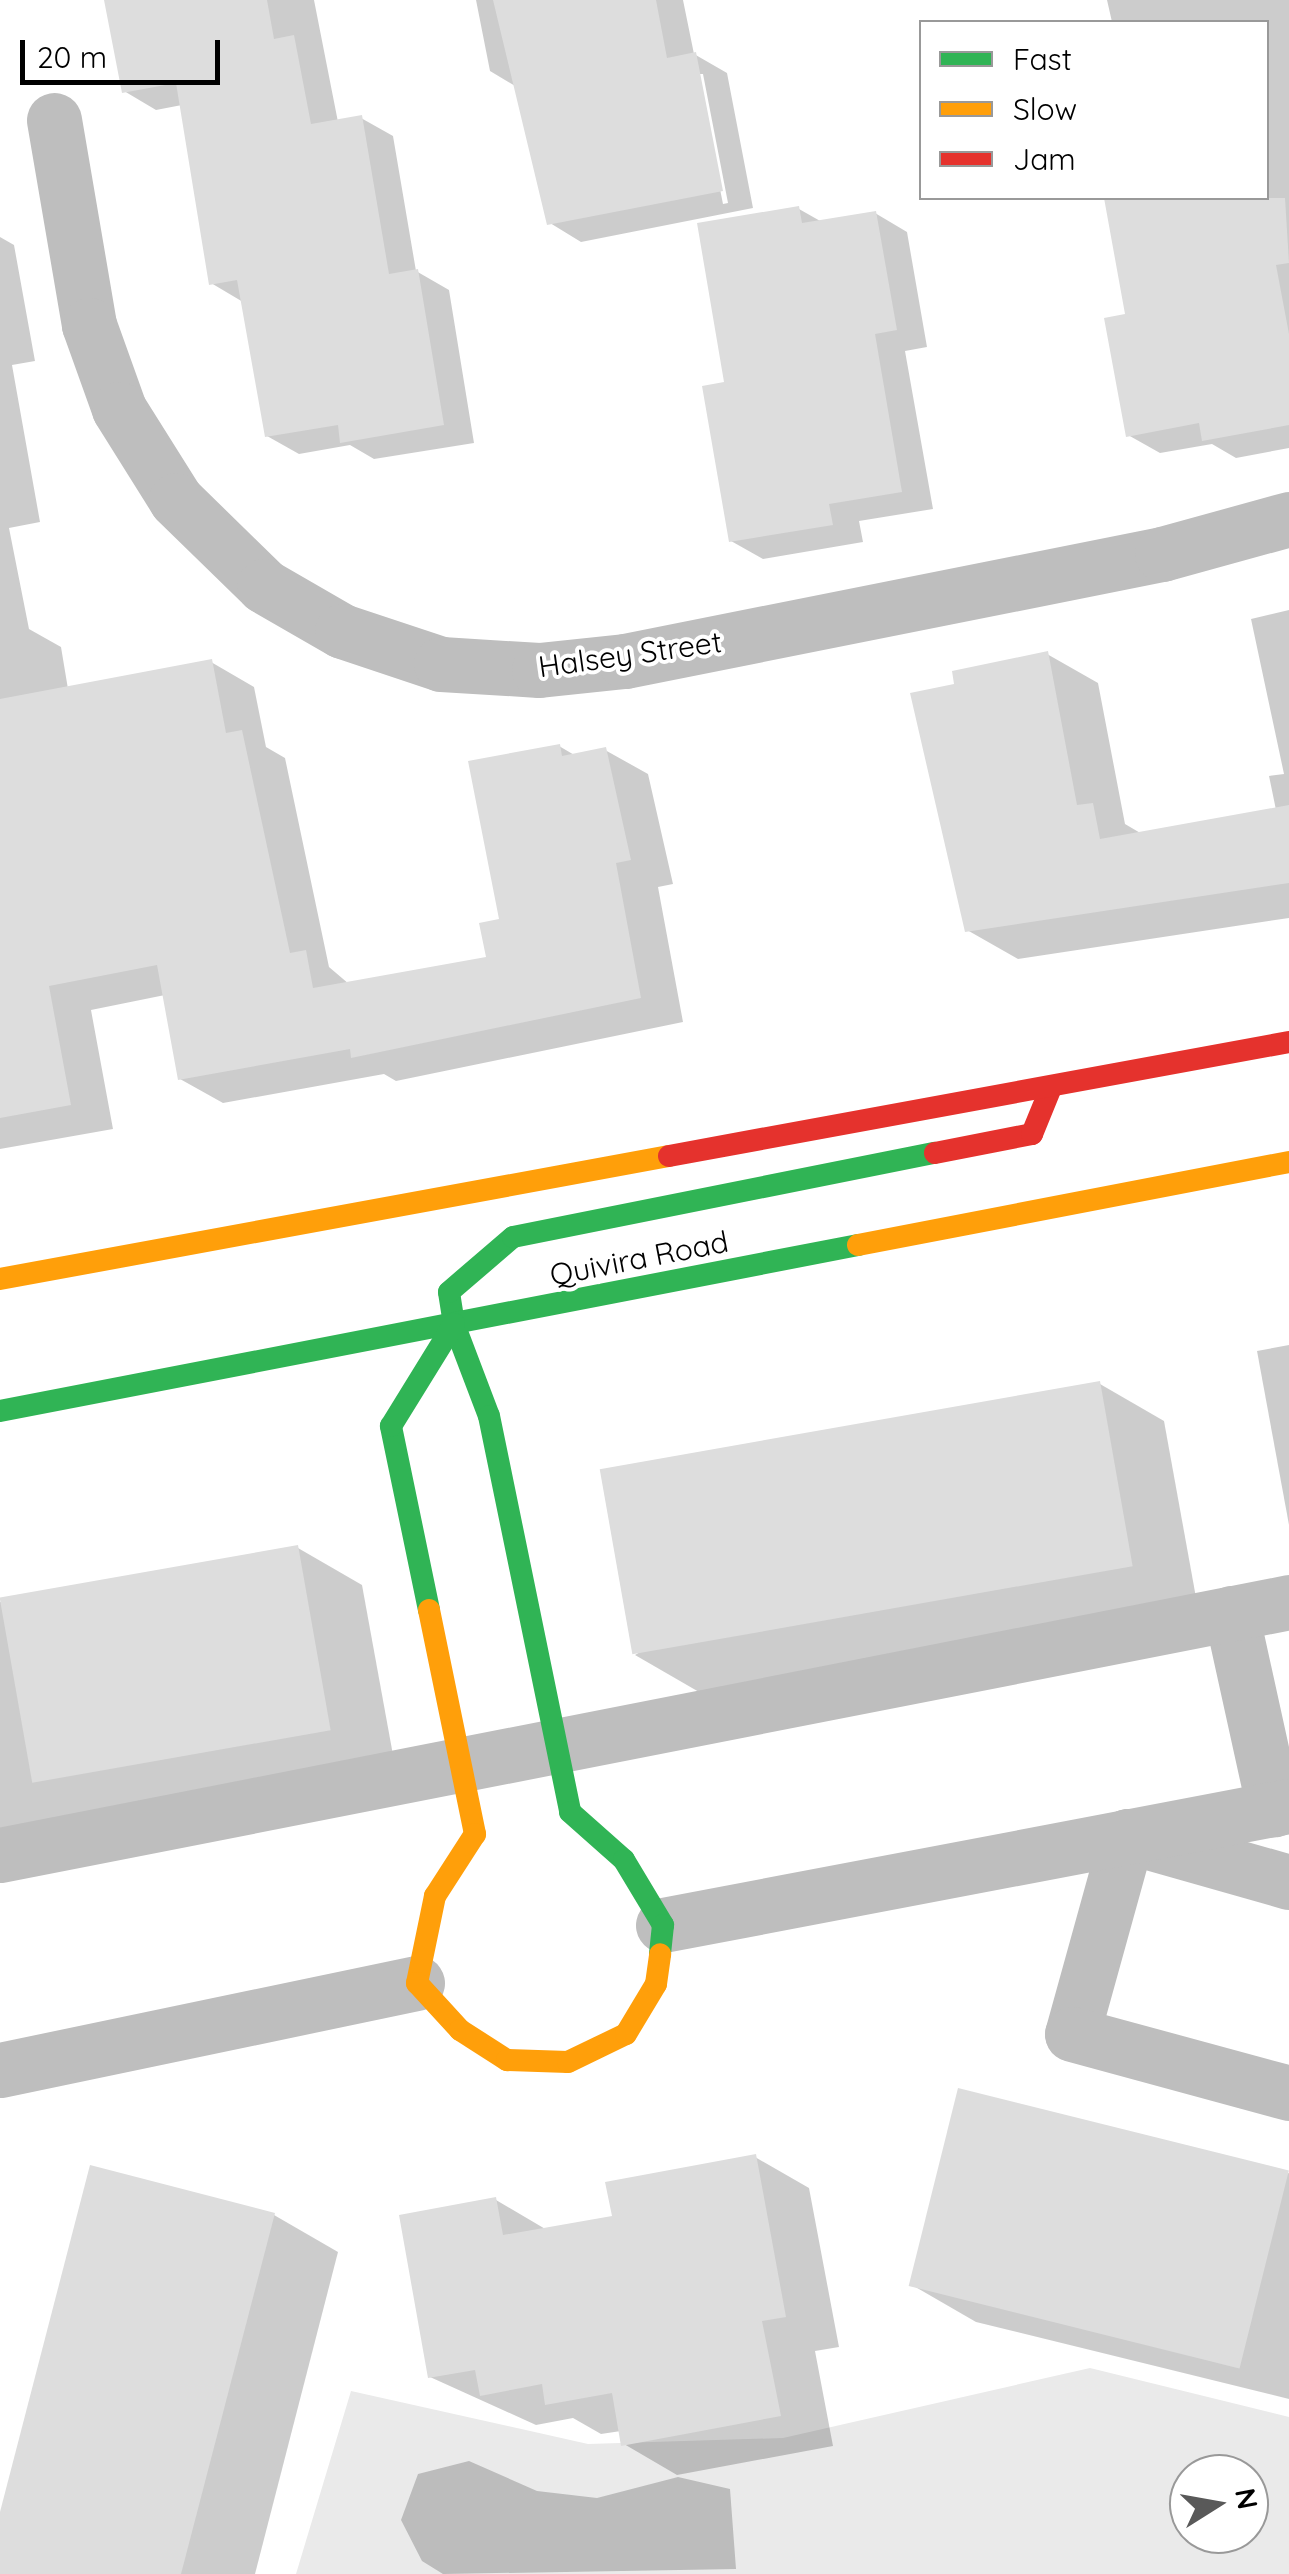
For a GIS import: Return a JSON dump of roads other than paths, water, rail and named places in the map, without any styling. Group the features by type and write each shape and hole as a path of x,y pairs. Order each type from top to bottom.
{"main road":[{"path":"0,1279 1050,1090 1289,1042"},
{"path":"454,1324 392,1426 475,1834 435,1896 417,1983 460,2030 507,2060 568,2062 626,2034 656,1984 662,1925 624,1860 570,1812 489,1416 454,1324 449,1292 513,1237 1032,1134 1050,1090"},
{"name":"Quivira Road","path":"0,1411 1289,1162"}],"street":[{"name":"Halsey Street","path":"54,120 89,325 119,409 176,500 264,586 342,632 441,664 538,670 625,661 1162,554 1289,519"},
{"path":"0,1855 459,1761 1289,1602"},
{"path":"662,1925 1281,1807 1231,1613"},
{"path":"1127,1836 1289,1882"},
{"path":"1127,1836 1072,2034 1289,2093"},
{"path":"0,2070 417,1983"}]}
